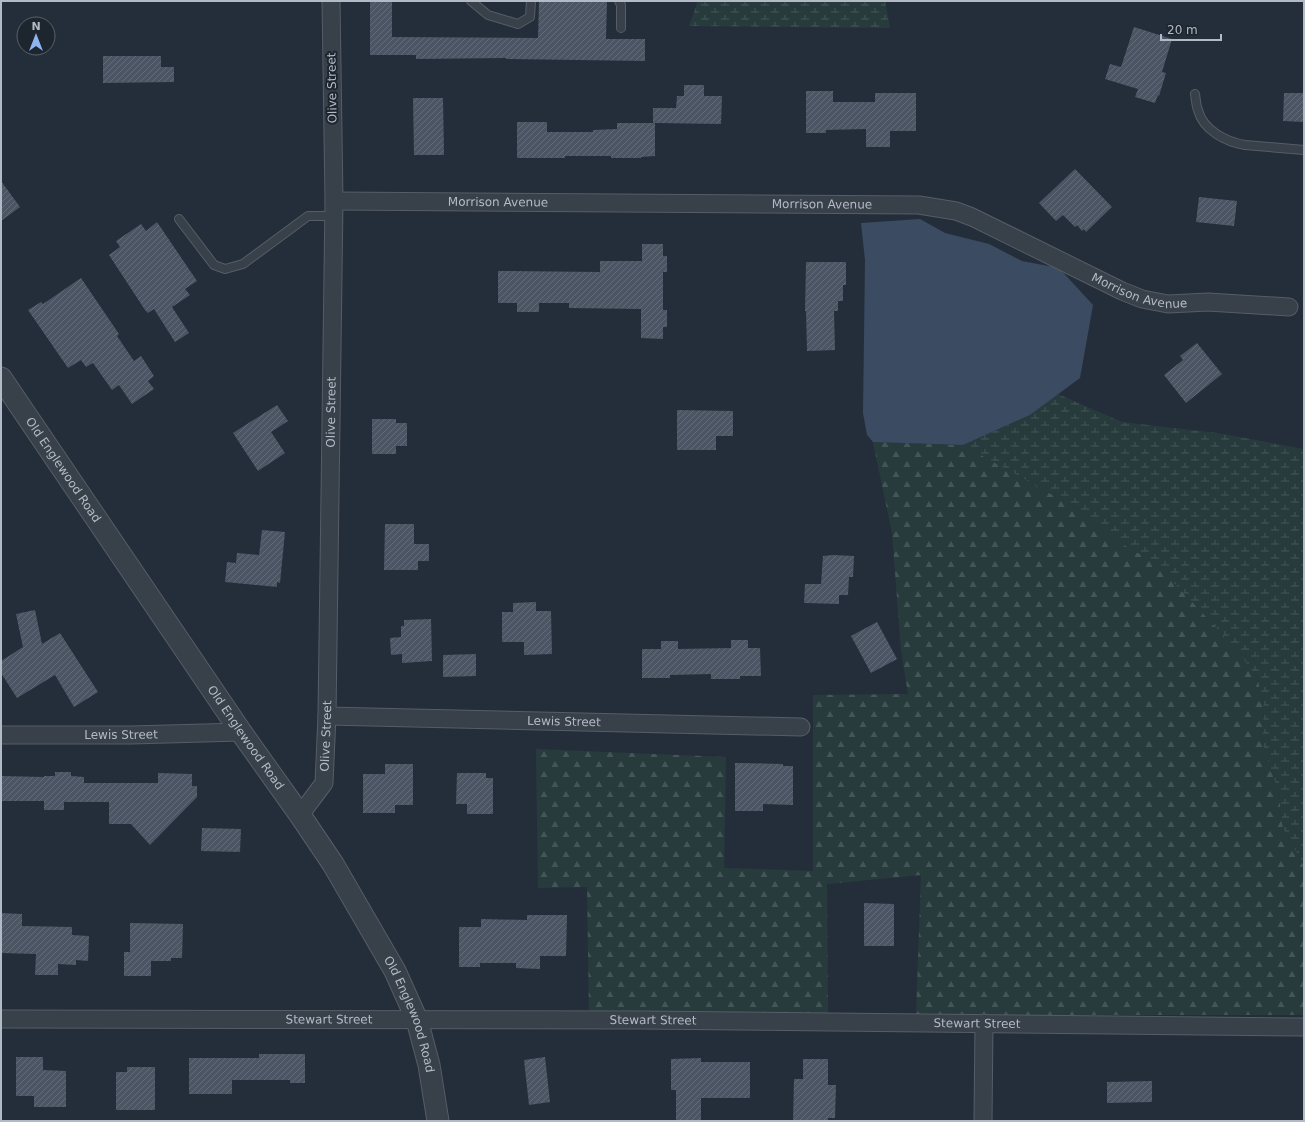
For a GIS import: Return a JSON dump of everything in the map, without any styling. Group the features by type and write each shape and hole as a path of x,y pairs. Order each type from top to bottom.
{"street":[{"name":"Olive Street","path":"300,815 324,783 327,716 334,208 331,1"},
{"name":"Morrison Avenue","path":"334,208 919,205 956,211 972,216 1122,291 1142,299 1168,304 1208,302 1289,307"},
{"name":"Old Englewood Road","path":"1,378 241,732 300,815 332,864 395,971 417,1020 429,1065 438,1121"},
{"name":"Lewis Street","path":"327,716 801,727"},
{"name":"Lewis Street","path":"1,735 131,735 241,732"},
{"name":"Stewart Street","path":"1,1019 641,1020 1304,1027"},
{"path":"983,1121 984,1023"}],"lane":[{"path":"471,1 488,15 518,24 530,17 531,1"},
{"path":"619,1 621,5 622,28"},
{"path":"1195,94 1198,112 1205,124 1222,138 1240,144 1304,150"},
{"path":"179,220 214,265 225,269 243,264 308,216 334,208"}],"green space":[{"path":"698,1 885,1 890,28 689,26"},
{"path":"1058,394 1122,422 1217,433 1304,449 1304,866 1283,828 1279,794 1262,742 1264,708 1258,679 1235,648 1185,594 1150,560 1110,537 1078,509 963,445 1030,415"},
{"path":"873,442 963,445 1078,509 1110,537 1150,559 1235,648 1258,679 1264,708 1262,742 1279,794 1283,828 1304,866 1304,1015 916,1015 921,875 827,884 828,1015 589,1014 587,887 538,888 536,749 726,757 724,868 813,871 813,695 908,694 901,650 892,533"}],"water":[{"path":"920,219 945,233 989,244 1022,261 1059,268 1093,305 1080,378 1030,415 963,445 873,442 867,435 863,413 865,260 861,223"}],"building":[{"path":"370,1 392,1 392,37 538,38 539,1 607,1 606,39 645,39 645,61 506,58 416,59 416,55 370,55"},
{"path":"1134,27 1172,39 1162,72 1166,73 1159,96 1158,95 1155,103 1135,97 1138,89 1105,79 1110,64 1121,67"},
{"path":"103,56 161,56 161,67 174,67 174,82 103,83"},
{"path":"684,85 704,85 704,96 722,96 721,124 655,123 655,156 641,158 611,158 611,156 565,156 565,158 517,158 517,122 547,122 547,132 593,132 593,130 617,129 617,123 653,123 653,108 676,108 677,96 684,96"},
{"path":"806,91 833,91 833,102 875,102 875,93 916,93 916,131 890,131 890,147 866,147 866,129 826,130 826,133 806,133"},
{"path":"1284,93 1304,93 1304,122 1283,121"},
{"path":"413,98 443,98 444,155 414,155"},
{"path":"1075,169 1112,207 1086,232 1084,229 1082,231 1077,225 1075,227 1063,215 1056,221 1039,203"},
{"path":"1,181 20,207 1,221"},
{"path":"1199,197 1237,201 1234,226 1196,222"},
{"path":"157,222 197,281 185,289 190,295 172,307 189,333 175,342 154,309 148,313 145,310 109,255 120,247 116,241 141,224 146,231"},
{"path":"642,244 663,244 663,256 667,256 667,272 663,272 663,310 667,310 667,327 663,327 663,339 641,338 641,309 569,308 569,303 539,303 539,312 517,312 517,303 498,303 498,271 600,272 600,261 642,261"},
{"path":"806,262 846,262 846,285 843,285 843,301 838,301 838,311 834,311 835,350 807,351 805,311"},
{"path":"81,278 119,334 117,336 134,361 141,356 154,376 148,381 154,389 132,404 119,385 112,390 93,363 86,367 81,360 68,368 28,310 41,302 43,304"},
{"path":"1197,343 1222,374 1186,403 1164,375 1183,360 1180,356"},
{"path":"277,405 288,421 271,432 285,453 258,471 233,433"},
{"path":"677,410 733,411 733,436 716,436 716,450 677,450"},
{"path":"372,419 396,419 396,423 407,423 407,446 396,446 396,454 372,454"},
{"path":"385,524 414,524 414,544 429,544 429,561 418,561 418,570 384,570"},
{"path":"262,530 285,532 280,583 277,582 277,587 225,582 227,562 236,563 237,553 259,555"},
{"path":"823,556 854,556 853,577 849,577 848,595 839,595 839,604 804,603 805,584 821,584"},
{"path":"536,602 536,611 551,611 552,654 524,655 524,642 502,642 502,612 513,612 513,603"},
{"path":"35,610 42,644 60,633 98,692 74,707 55,675 17,698 1,673 1,661 23,647 16,614"},
{"path":"431,619 432,661 402,663 402,654 391,655 390,638 401,637 401,626 404,626 404,620"},
{"path":"877,622 897,659 871,673 851,636"},
{"path":"731,640 748,640 748,648 760,648 761,676 740,676 740,679 711,679 711,674 670,675 670,678 642,678 642,649 661,649 661,641 678,641 678,649 731,648"},
{"path":"476,654 476,676 443,677 443,655"},
{"path":"735,763 783,764 783,766 793,766 793,805 763,804 763,811 735,811"},
{"path":"385,764 413,764 413,805 395,805 395,813 363,813 363,774 385,774"},
{"path":"55,772 71,772 71,776 84,777 84,783 158,783 158,773 192,774 192,786 197,786 197,797 150,845 131,824 109,824 109,802 64,802 64,810 44,810 44,801 1,801 1,776 44,777 55,776"},
{"path":"457,773 486,773 486,778 493,778 493,814 467,814 467,804 456,804"},
{"path":"202,828 241,829 240,852 201,851"},
{"path":"864,903 894,904 894,946 864,946"},
{"path":"1,913 22,914 22,926 72,927 72,935 89,936 88,961 76,960 76,965 58,964 58,975 35,975 36,954 1,953"},
{"path":"527,915 567,915 566,956 540,956 540,969 516,968 516,963 480,963 480,967 459,967 459,927 481,927 481,919 527,920"},
{"path":"130,923 183,924 182,958 171,958 171,961 151,961 151,976 124,976 124,952 130,952"},
{"path":"259,1054 305,1054 305,1083 290,1083 290,1080 232,1080 232,1094 189,1094 189,1058 259,1058"},
{"path":"16,1057 43,1057 43,1070 66,1071 66,1107 34,1107 34,1096 16,1096"},
{"path":"545,1057 550,1102 529,1105 524,1060"},
{"path":"701,1058 701,1062 750,1062 750,1098 701,1098 701,1121 676,1121 676,1090 671,1090 671,1059"},
{"path":"803,1059 828,1059 828,1085 836,1085 835,1118 828,1118 828,1121 793,1121 794,1079 803,1079"},
{"path":"127,1067 155,1067 155,1110 116,1110 116,1072 127,1072"},
{"path":"1152,1081 1152,1102 1107,1103 1107,1082"}]}
